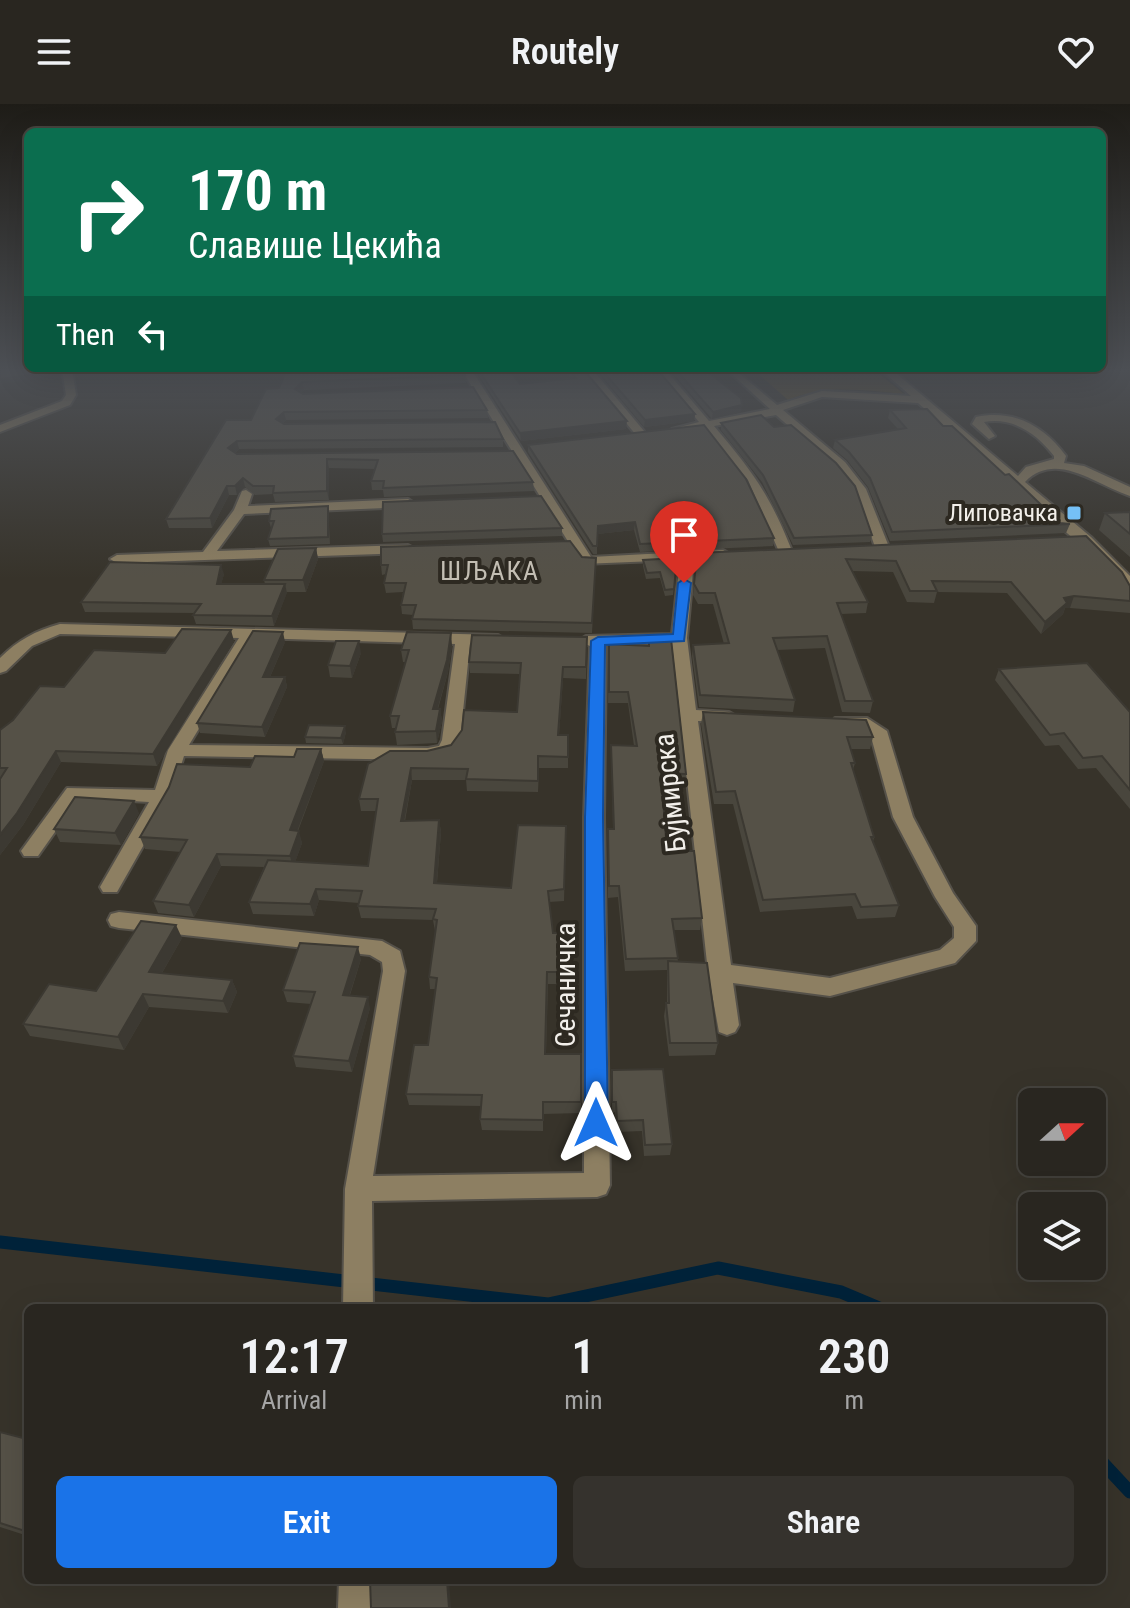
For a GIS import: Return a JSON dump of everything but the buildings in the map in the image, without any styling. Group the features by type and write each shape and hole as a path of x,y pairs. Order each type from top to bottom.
{"street":[{"path":"508,439 549,497 568,543 587,561 743,553"},
{"path":"718,439 753,479 771,513 785,551"},
{"path":"812,439 841,465 862,492 882,547"},
{"path":"968,439 1086,540 1130,584"},
{"path":"1018,482 1030,470 1060,461 1060,456 1042,439"},
{"path":"1053,465 1080,469 1130,492"},
{"path":"208,555 240,510 246,494"},
{"path":"534,498 549,497"},
{"path":"240,510 426,502"},
{"path":"1063,541 1086,540"},
{"path":"117,559 422,548"},
{"name":"Бујмирска","path":"687,556 679,638 727,1025"},
{"path":"0,668 25,641 37,634 60,629 508,640"},
{"path":"110,887 162,797 177,750 249,634"},
{"path":"568,641 679,638"},
{"path":"177,750 428,754 445,750 451,740 463,639"},
{"name":"Сечаничка","path":"358,1189 597,1185 594,817 598,641"},
{"path":"689,715 749,718"},
{"path":"719,972 830,987 947,957 965,941 965,926 945,897 903,817 878,731 867,723 822,721"},
{"path":"31,851 74,792 162,797"},
{"path":"119,920 374,947 392,957 394,971 358,1189 358,1304"},
{"path":"356,1584 356,1608"}],"waterway":[{"path":"0,1242 548,1304"},
{"path":"548,1304 718,1268 841,1292 870,1304"},
{"path":"1106,1466 1130,1492"}],"place":[{"name":"Липовачка","path":"1074,513"}],"district":[{"name":"ШЉАКА","path":"490,571"}],"route":[{"path":"596,1123 594,817 598,641 679,638 684,583"}]}
